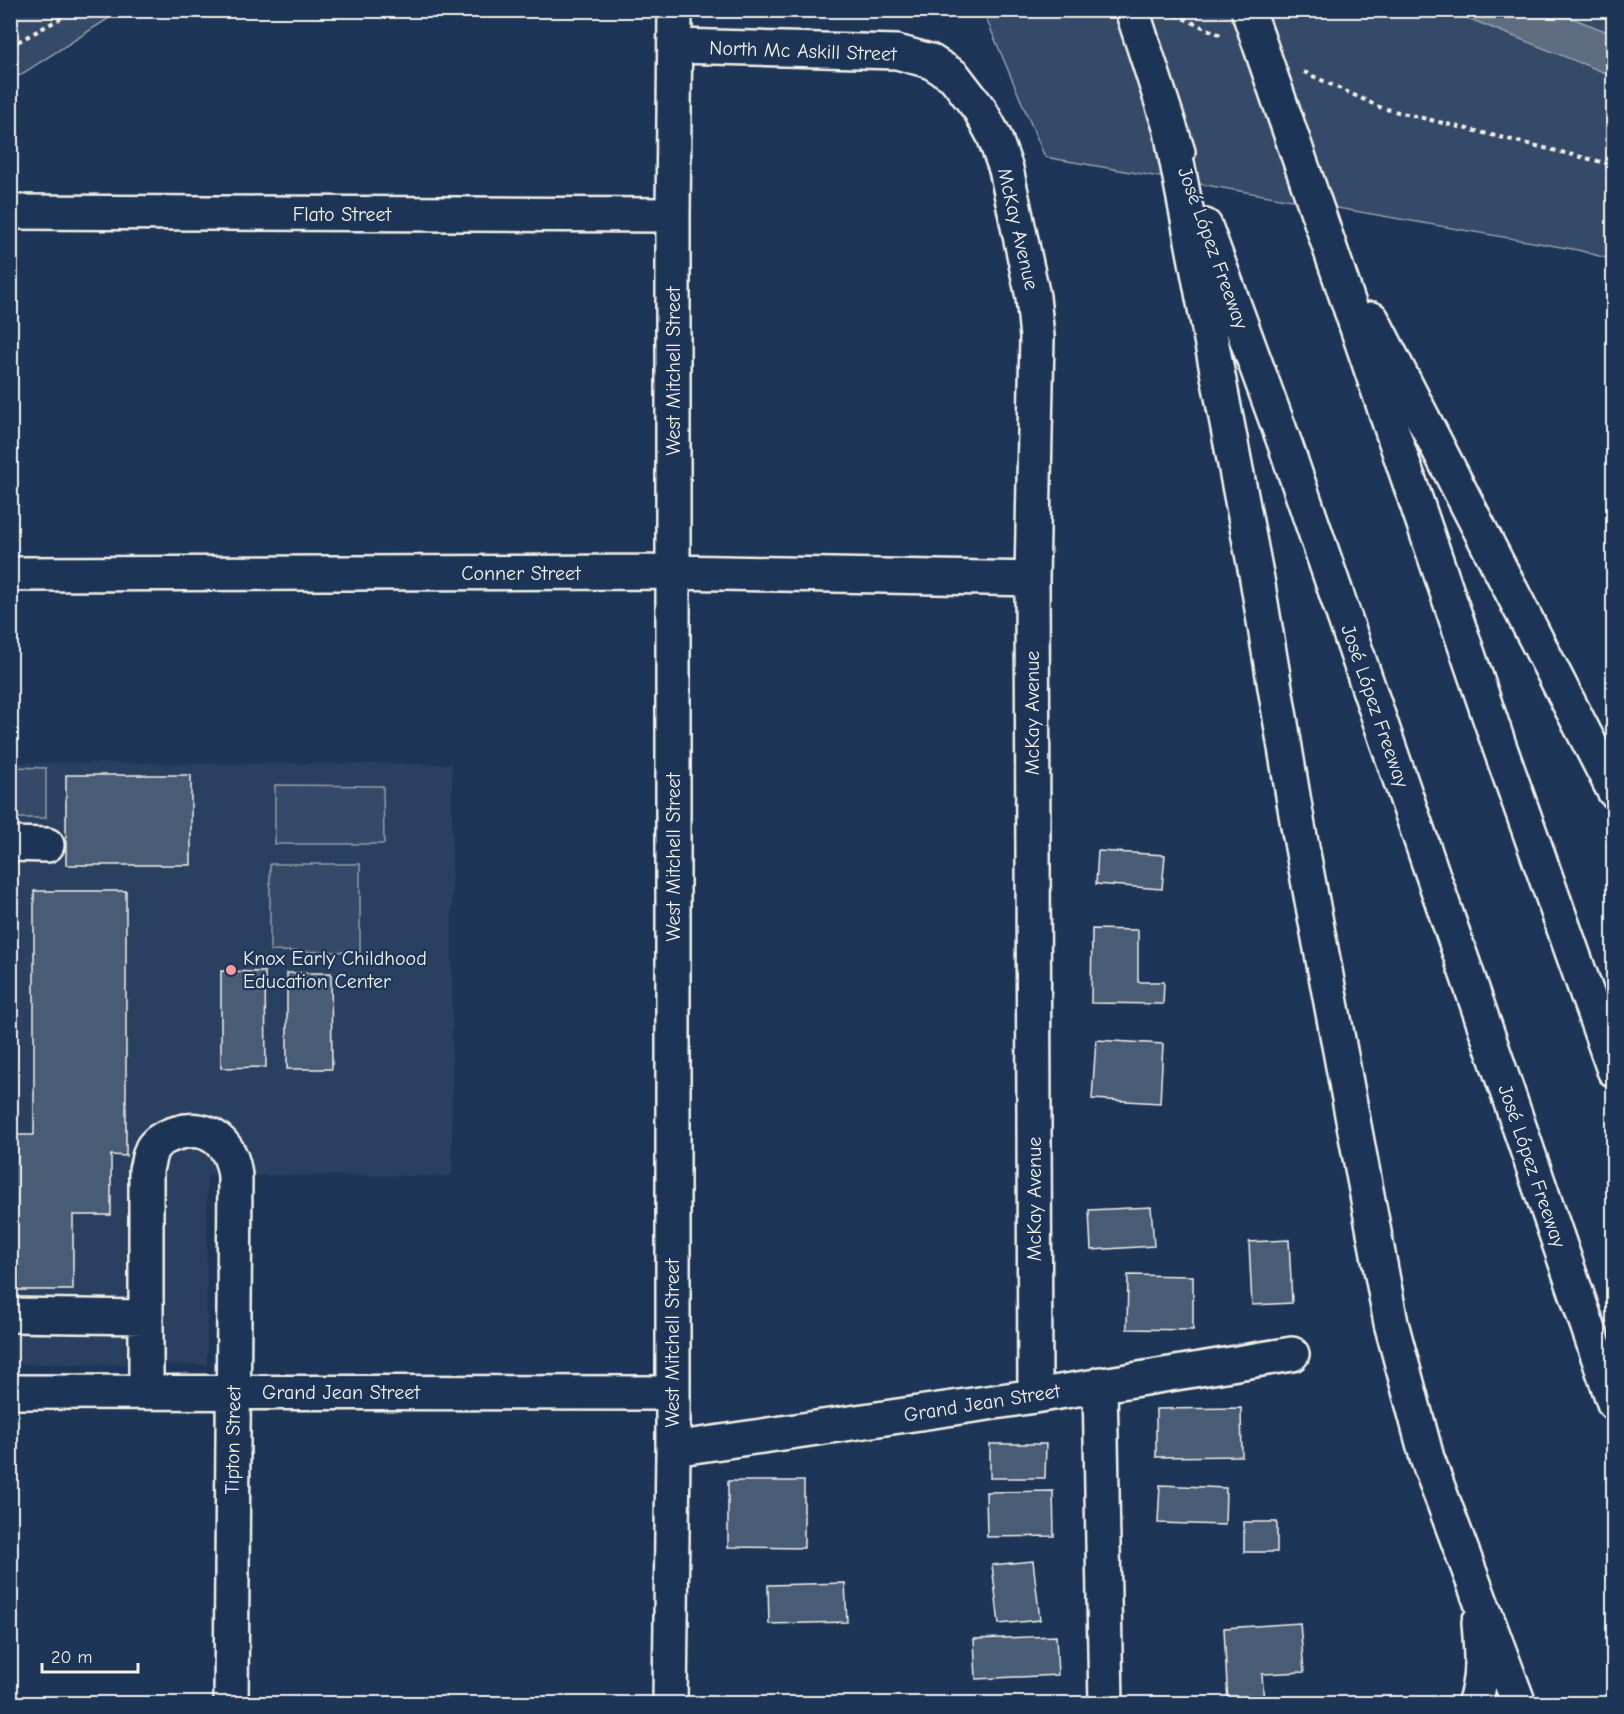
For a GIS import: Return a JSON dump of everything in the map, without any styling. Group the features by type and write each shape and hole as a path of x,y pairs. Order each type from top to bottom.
{"main road":[{"name":"West Mitchell Street","path":"670,1704 673,1449 675,10"},
{"name":"José López Freeway","path":"1132,10 1167,116 1286,447 1614,1403"},
{"path":"1248,10 1500,748 1614,1070"},
{"name":"North Mc Askill Street","path":"675,46 897,52 930,61"},
{"name":"McKay Avenue","path":"930,61 954,76 981,110 994,136 1006,170 1033,297 1037,337 1032,579 1035,1396"},
{"path":"1167,116 1257,579 1298,826 1391,1323 1427,1458 1519,1704"},
{"name":"Flato Street","path":"10,212 673,215"},
{"path":"1318,213 1614,791"},
{"name":"Conner Street","path":"10,574 673,573 1032,579"},
{"path":"10,844 47,845"},
{"name":"Tipton Street","path":"146,1392 146,1170 153,1147 167,1136 186,1131 201,1131 217,1138 229,1150 234,1162 235,1176 231,1704"},
{"path":"10,1315 146,1317"},
{"name":"Grand Jean Street","path":"673,1449 1035,1396 1292,1354"},
{"path":"1100,1384 1106,1704"},
{"name":"Grand Jean Street","path":"10,1392 672,1393"},
{"path":"1474,1704 1479,1692 1481,1663 1478,1590"}],"path":[{"path":"10,46 76,10"},
{"path":"1166,10 1231,40"},
{"path":"1296,69 1382,108 1614,165"}],"shaded area":[{"path":"11,10 120,10 120,11 11,81"},
{"path":"983,11 1613,11 1613,260 1578,250 1045,157"},
{"path":"1450,11 1554,11 1613,34 1613,76"},
{"name":"Knox Early Childhood Education Center","path":"11,763 452,764 452,1176 207,1175 207,1365 11,1364"},
{"path":"11,767 46,768 46,818 11,818"},
{"path":"275,785 383,786 384,844 275,844"},
{"path":"270,864 360,864 360,952 270,951"}],"building":[{"path":"66,775 191,775 191,865 66,865"},
{"path":"1098,851 1165,855 1162,889 1096,884"},
{"path":"34,891 126,891 126,1156 111,1155 111,1215 73,1215 73,1290 10,1290 10,1135 34,1135"},
{"path":"1092,929 1138,930 1138,982 1164,982 1163,1004 1091,1003"},
{"path":"221,971 265,972 266,1067 221,1068"},
{"path":"287,973 331,973 332,1069 287,1069"},
{"path":"1096,1040 1163,1044 1160,1103 1092,1099"},
{"path":"1151,1207 1154,1246 1091,1250 1089,1210"},
{"path":"1289,1240 1292,1303 1252,1305 1249,1242"},
{"path":"1128,1275 1193,1276 1193,1330 1127,1329"},
{"path":"1241,1408 1242,1456 1156,1457 1156,1409"},
{"path":"990,1444 1046,1444 1045,1478 990,1478"},
{"path":"728,1481 804,1481 804,1548 728,1547"},
{"path":"1160,1485 1226,1488 1225,1525 1158,1523"},
{"path":"1053,1491 1054,1536 987,1537 986,1492"},
{"path":"1244,1522 1277,1522 1277,1552 1244,1552"},
{"path":"1033,1561 1040,1620 999,1624 992,1565"},
{"path":"845,1583 847,1622 769,1624 768,1585"},
{"path":"1300,1623 1304,1672 1262,1674 1264,1704 1228,1704 1224,1628"},
{"path":"1056,1636 1058,1675 976,1679 974,1639"}],"place":[{"name":"Knox Early Childhood Education Center","path":"231,970"}]}
